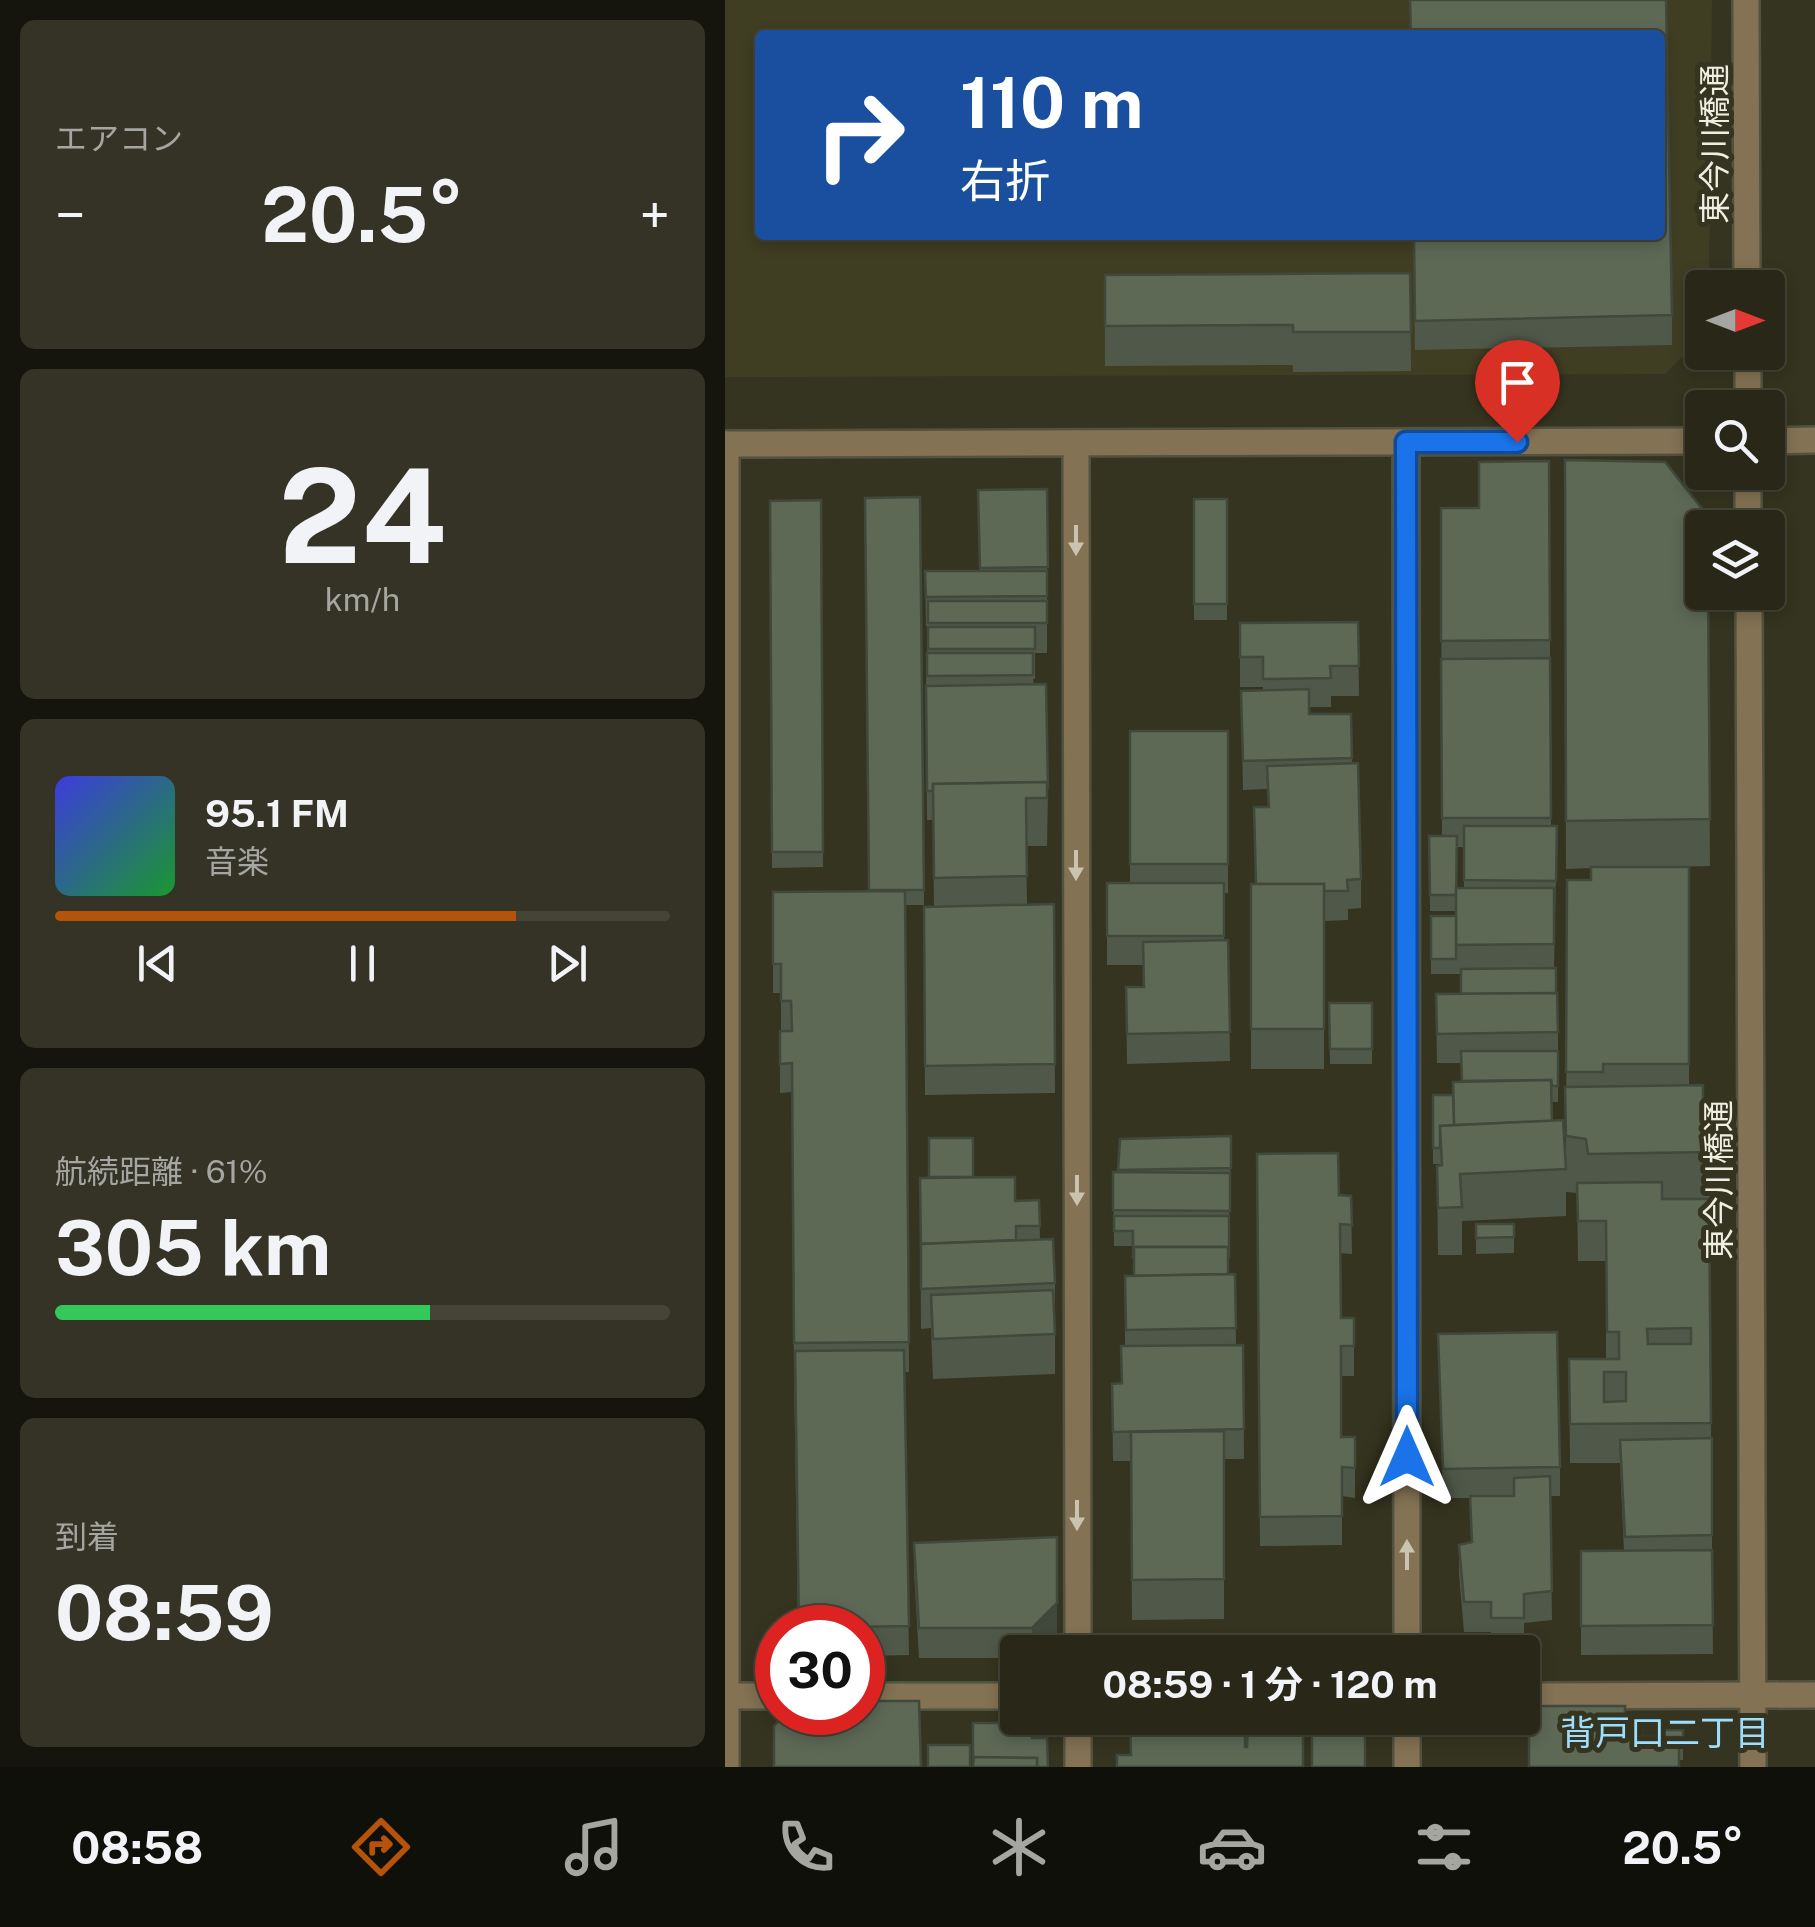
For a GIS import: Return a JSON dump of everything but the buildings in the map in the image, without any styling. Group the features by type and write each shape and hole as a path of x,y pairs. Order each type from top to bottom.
{"street":[{"name":"東今川橋通","path":"1746,0 1747,270"},
{"path":"1785,441 1815,440"},
{"path":"1406,442 1407,1635"},
{"path":"726,1767 725,444 1685,442"},
{"path":"1076,443 1078,1635"},
{"name":"東今川橋通","path":"1749,610 1753,1767"},
{"path":"1540,1696 1815,1695"},
{"path":"725,1696 755,1696"},
{"path":"885,1696 1000,1696"},
{"path":"1078,1735 1078,1767"},
{"path":"1407,1735 1407,1767"}],"shaded area":[{"path":"725,0 1712,0 1709,270 1685,270 1685,355 1665,374 725,377"}],"district":[{"name":"背戸口二丁目","path":"1665,1732"}],"route":[{"path":"1407,1457 1406,442 1517,442"}]}
